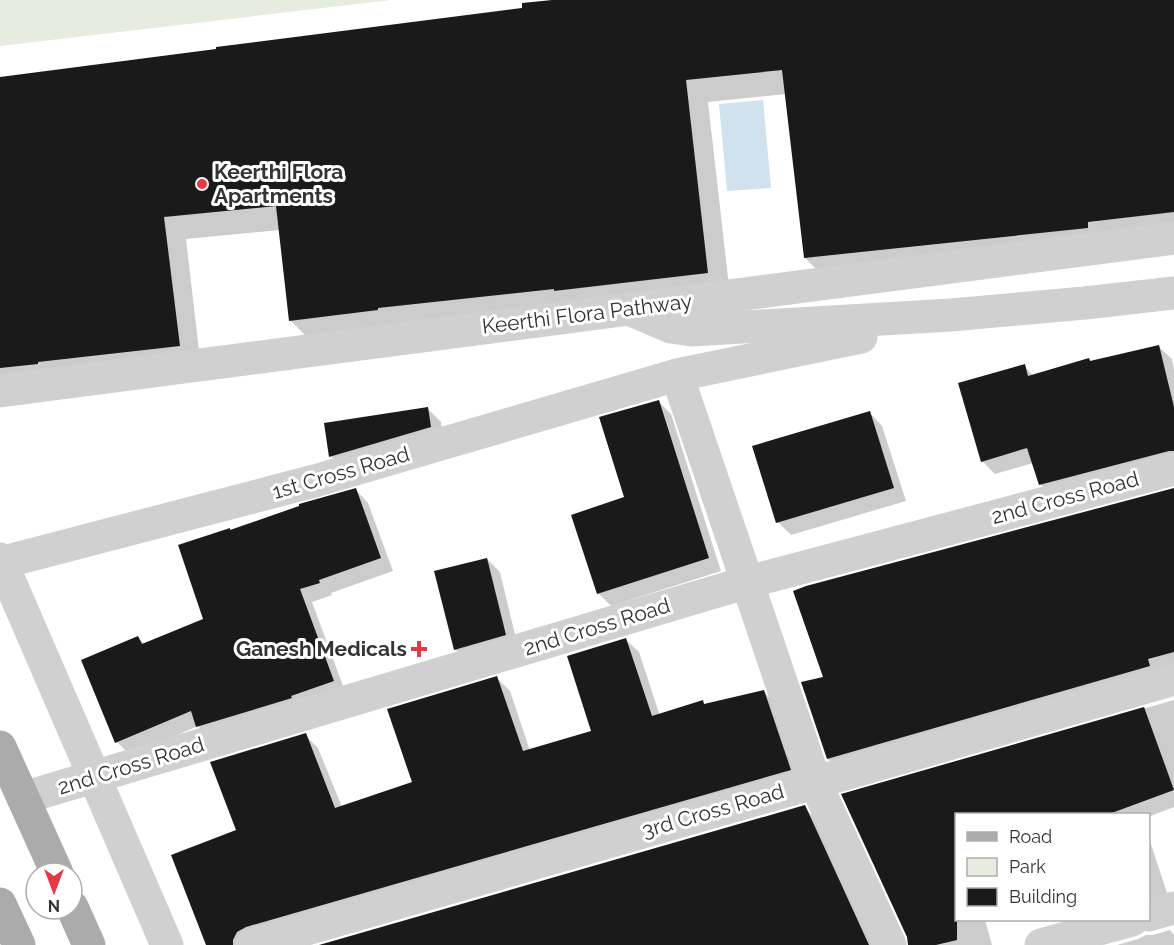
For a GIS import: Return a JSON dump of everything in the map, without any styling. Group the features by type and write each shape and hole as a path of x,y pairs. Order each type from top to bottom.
{"main road":[{"path":"0,747 52,861"},
{"path":"0,904 19,945"},
{"path":"78,921 89,945"}],"street":[{"name":"Keerthi Flora Pathway","path":"0,391 1174,238"},
{"path":"628,309 671,327 692,330 951,315 1174,293"},
{"name":"1st Cross Road","path":"1,562 318,480 677,375 861,337"},
{"path":"677,375 815,782 890,945"},
{"name":"2nd Cross Road","path":"23,798 747,582 1174,469"},
{"path":"1,562 166,945"},
{"name":"3rd Cross Road","path":"251,945 1174,678"},
{"path":"1150,915 1174,908"},
{"path":"1041,945 1128,921"}],"green space":[{"path":"0,0 391,0 0,46"}],"water":[{"path":"763,100 771,188 727,191 719,104"}],"building":[{"name":"Keerthi Flora Apartments","path":"552,0 1174,0 1174,212 1088,222 1088,228 804,258 782,70 686,80 708,273 378,308 378,310 289,321 276,206 164,217 180,346 0,368 0,77 522,8 522,3"},
{"path":"1159,345 1174,407 1174,451 1039,485 1027,448 981,462 958,383 1025,364 1028,376 1089,358 1090,361"},
{"path":"659,400 709,558 597,594 571,515 624,497 599,417"},
{"path":"428,407 431,427 329,457 324,423"},
{"path":"870,411 894,488 776,523 752,446"},
{"path":"356,488 381,558 300,589 334,681 291,696 292,698 196,727 191,711 115,743 81,660 138,636 142,644 203,619 178,545 230,528 230,530 299,506 299,504"},
{"path":"1174,488 1174,652 1148,659 1150,666 827,759 801,682 823,677 793,591"},
{"path":"487,558 506,635 454,650 434,571"},
{"path":"626,638 652,716 703,700 704,704 764,690 791,770 246,927 237,932 233,945 206,945 171,855 236,830 210,762 306,733 335,808 412,782 387,709 497,676 523,751 591,731 567,656"},
{"path":"1144,707 1174,790 1112,813 955,813 957,940 936,945 908,945 907,937 841,794"},
{"path":"805,805 869,945 319,945"}],"place":[{"name":"Keerthi Flora Apartments","path":"202,184"},
{"name":"Ganesh Medicals","path":"419,649"}]}
